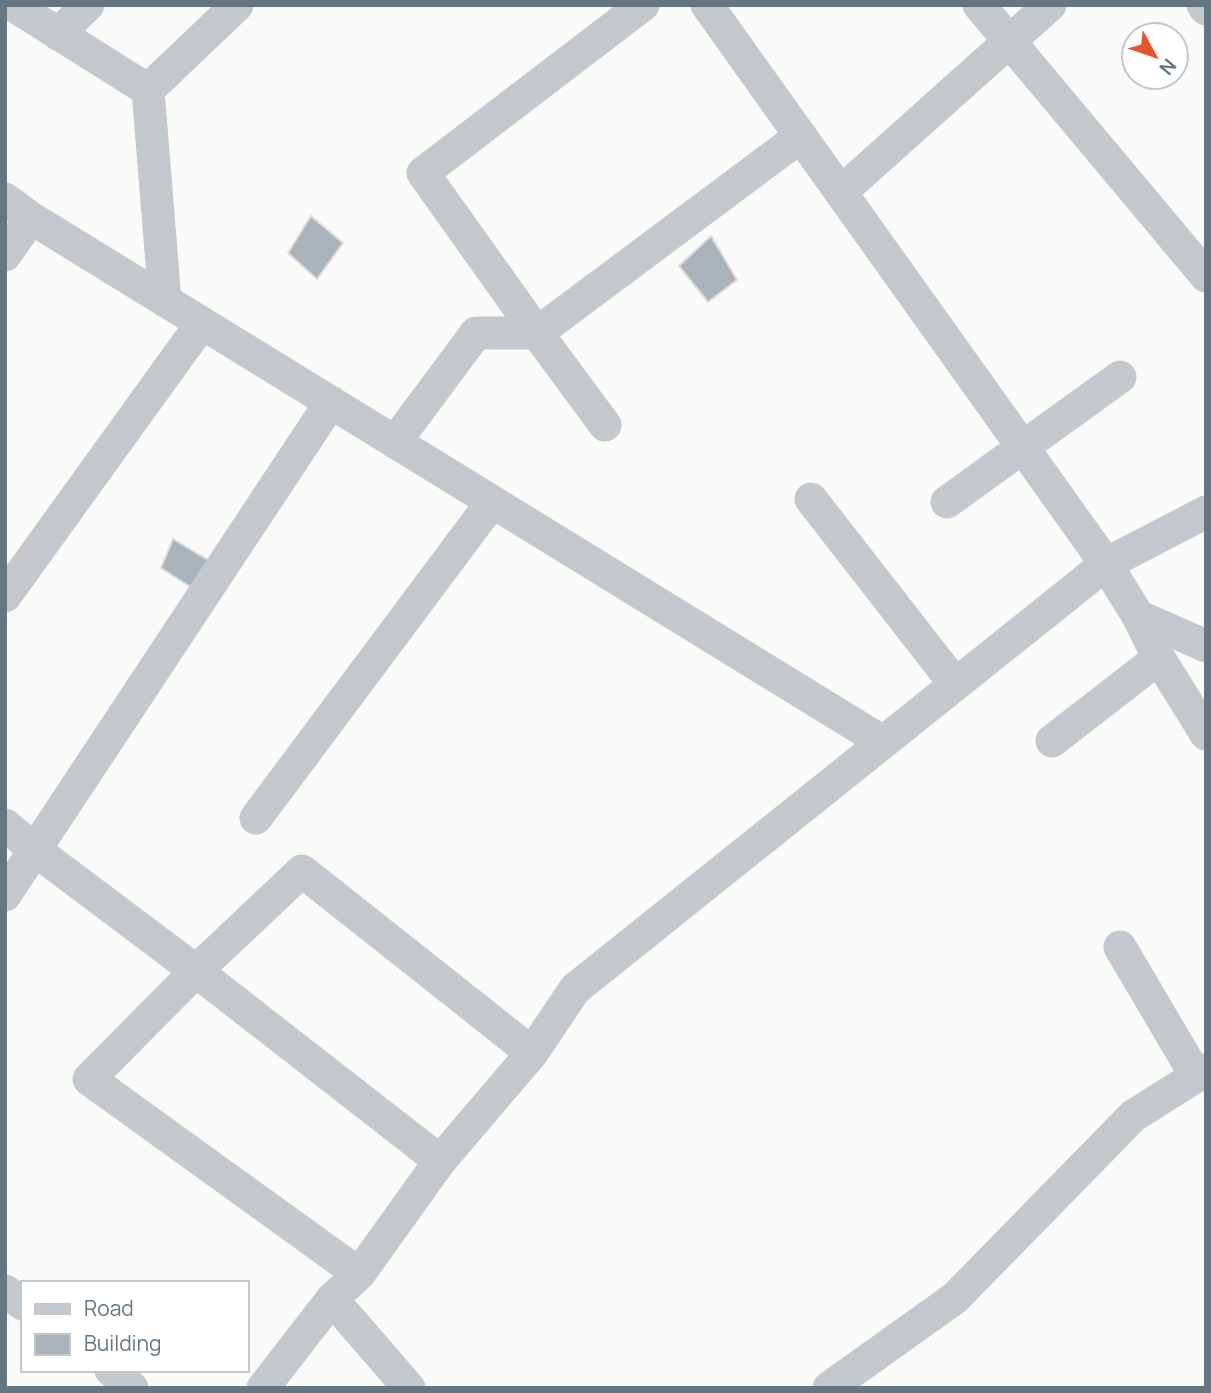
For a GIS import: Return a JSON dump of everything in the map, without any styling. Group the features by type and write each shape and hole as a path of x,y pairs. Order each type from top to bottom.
{"street":[{"path":"13,5 148,90"},
{"path":"58,34 88,5"},
{"path":"148,90 237,5"},
{"path":"605,425 424,173 643,5"},
{"path":"707,5 1106,564 1138,616 1158,658 1206,734"},
{"path":"979,5 1206,276"},
{"path":"841,192 1049,5"},
{"path":"148,90 165,300"},
{"path":"395,442 476,333 537,333 801,136"},
{"path":"5,255 18,208 883,742"},
{"path":"5,596 202,323"},
{"path":"947,502 1120,377"},
{"path":"5,895 331,402"},
{"path":"811,499 955,684"},
{"path":"256,818 492,502"},
{"path":"263,1388 332,1299 359,1273 440,1161 532,1053 575,989 1106,564 1206,512"},
{"path":"1138,616 1206,646"},
{"path":"1052,741 1158,658"},
{"path":"5,825 440,1161"},
{"path":"359,1273 89,1079 196,971 302,871 532,1053"},
{"path":"829,1388 955,1298 1133,1116 1201,1073 1120,947"},
{"path":"5,1292 21,1303"},
{"path":"332,1299 409,1388"},
{"path":"113,1372 132,1388"}],"building":[{"path":"311,216 343,243 317,279 288,253"},
{"path":"711,236 737,280 708,302 679,266"},
{"path":"173,539 218,566 200,593 161,568"}]}
